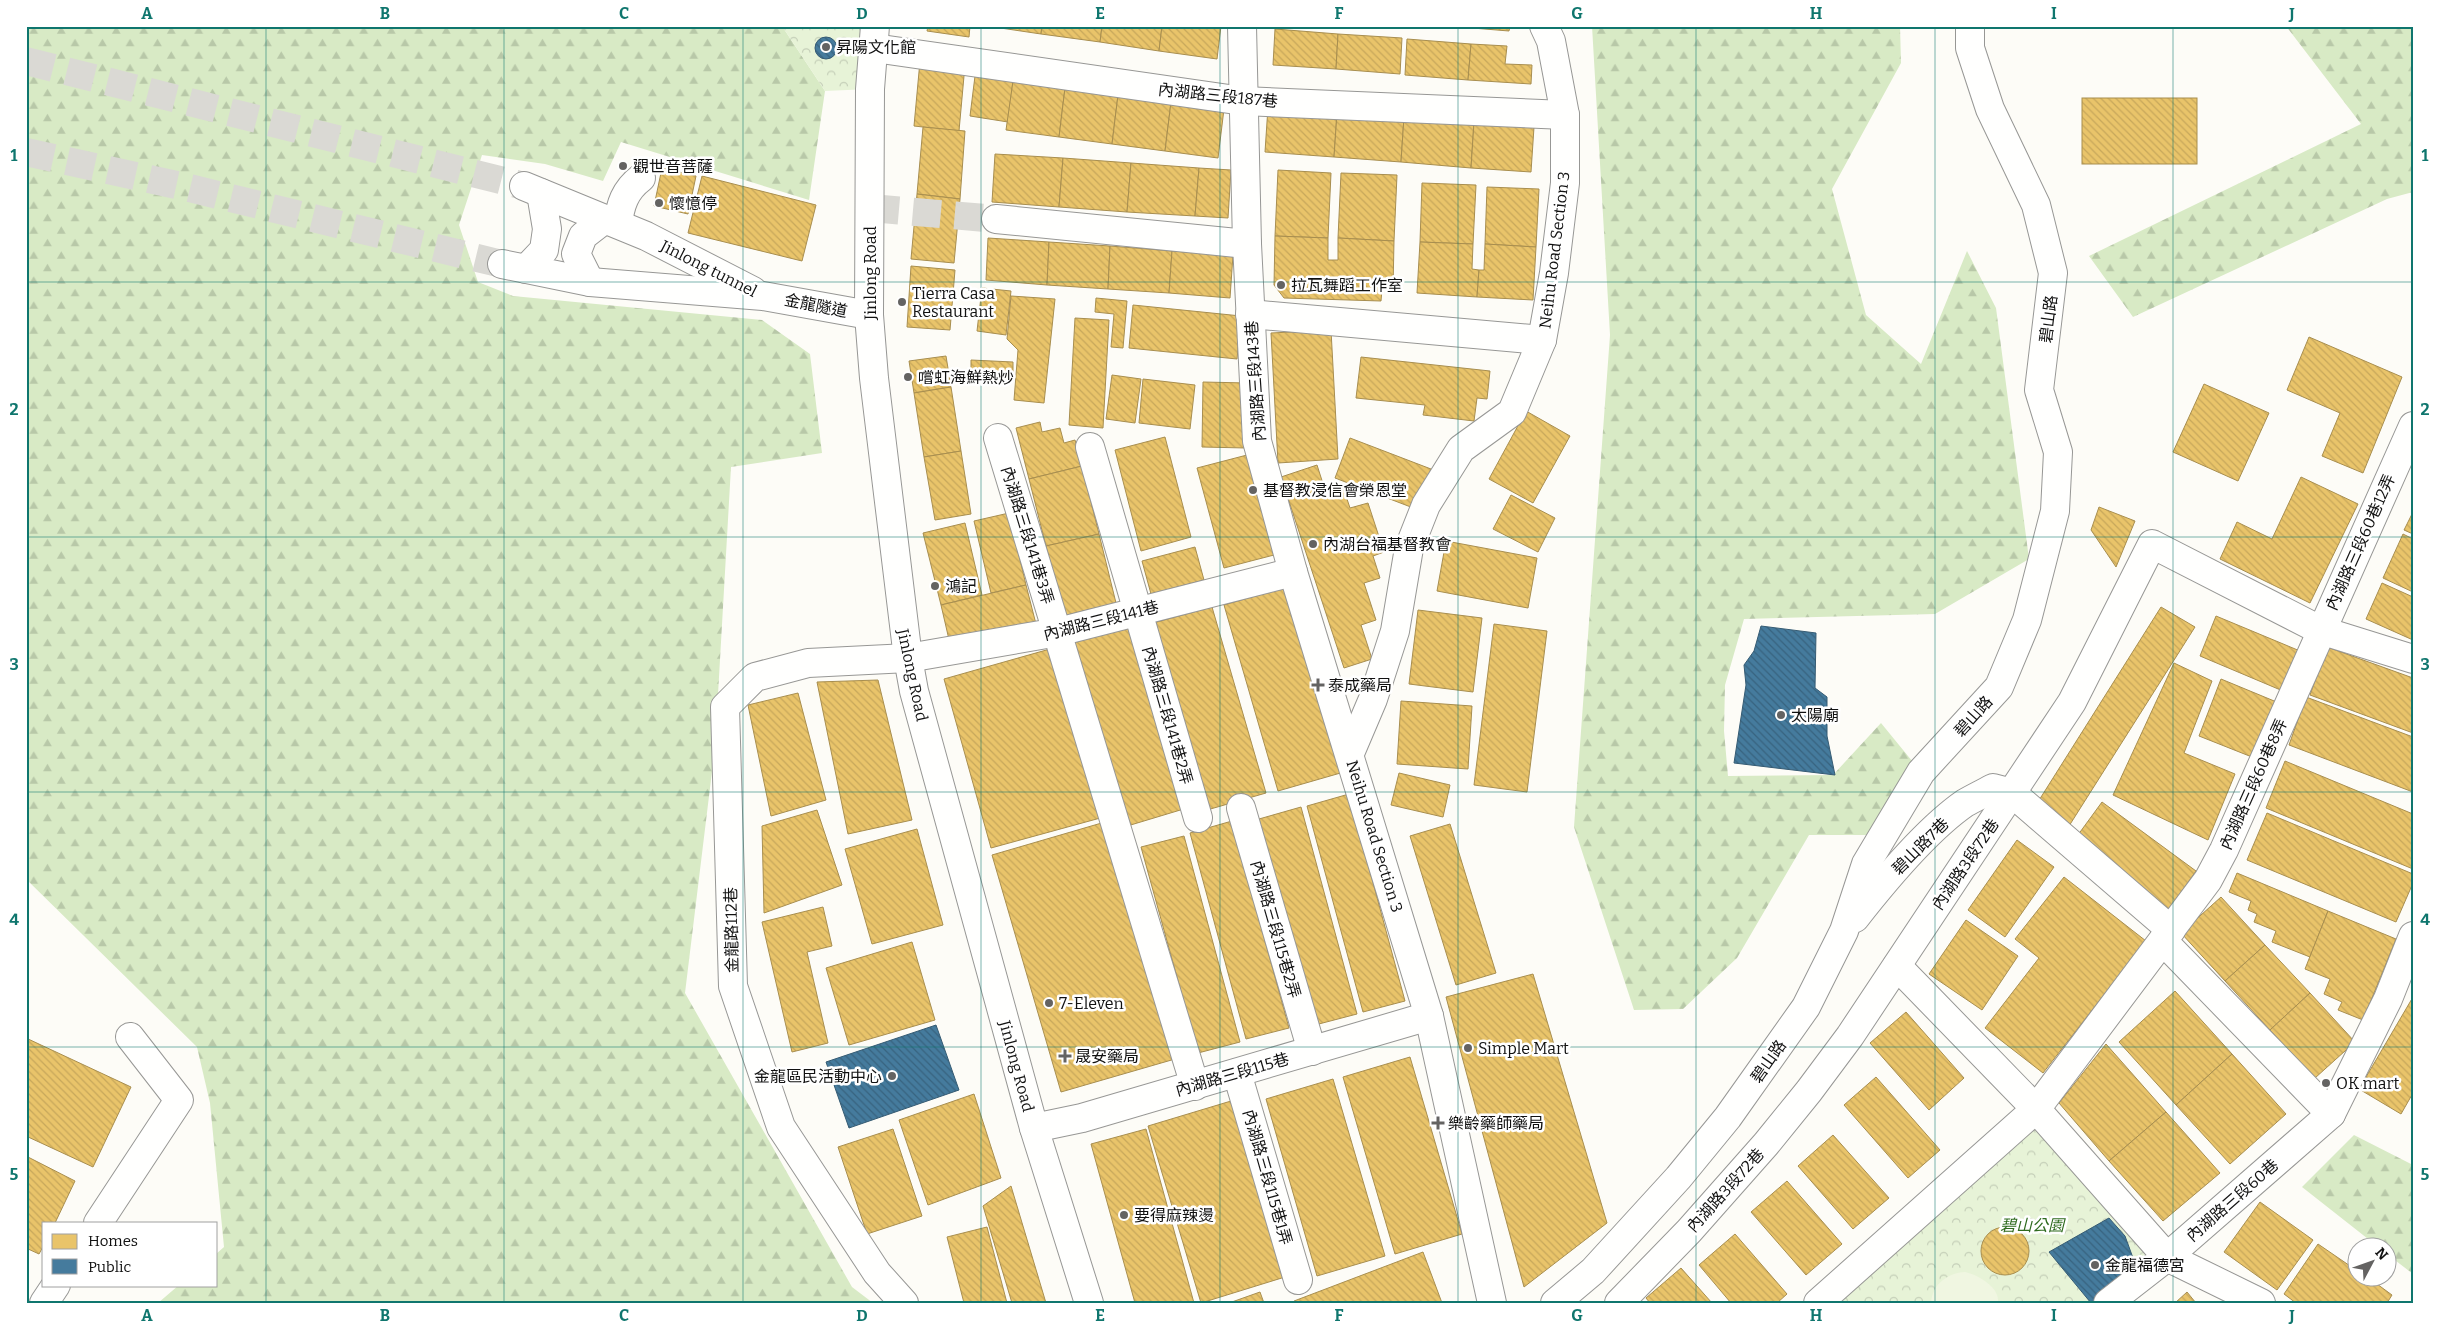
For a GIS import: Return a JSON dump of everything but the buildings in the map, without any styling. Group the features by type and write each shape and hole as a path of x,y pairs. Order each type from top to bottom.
{"street":[{"name":"內湖路三段143巷","path":"1242,26 1242,101 1247,244 1257,440 1293,572 1350,753"},
{"name":"Neihu Road Section 3","path":"1492,1303 1430,1016 1350,753 1373,700 1395,631 1408,548 1426,505 1461,449 1512,412 1542,340 1554,273 1565,183 1565,114 1551,42 1544,26"},
{"name":"碧山路","path":"1555,1303 1593,1271 1678,1178 1728,1117 1806,1007 1844,931 1866,864 1922,772 1999,687 2027,620 2055,511 2058,452 2039,390 2053,274 2036,205 1987,100 1970,48 1970,26"},
{"name":"內湖路三段187巷","path":"874,37 1242,101 1565,114"},
{"name":"Jinlong Road","path":"874,37 870,89 869,315 874,378 908,658 914,691 1034,1128 1089,1303"},
{"path":"590,282 576,254 583,236 611,221 632,185 642,178"},
{"name":"Jinlong tunnel","path":"532,190 646,236 764,296 590,282 514,267 544,250 547,229 532,190"},
{"path":"996,219 1247,244"},
{"name":"金龍隧道","path":"764,296 869,315"},
{"path":"1250,314 1542,340"},
{"name":"內湖路三段60巷12弄","path":"2320,630 2413,426"},
{"name":"內湖路三段141巷3弄","path":"998,438 1195,1086"},
{"name":"內湖路三段141巷2弄","path":"1090,447 1198,818"},
{"name":"內湖路3段72巷","path":"1619,1303 1689,1231 1791,1114 1850,1036 2072,702 2152,544 2320,630"},
{"name":"內湖路三段141巷","path":"908,658 1058,632 1293,572"},
{"path":"2320,630 2413,659"},
{"name":"內湖路三段60巷8弄","path":"1818,1303 2036,1109 2167,936 2208,880 2224,850 2320,630"},
{"name":"金龍路112巷","path":"904,1303 877,1273 781,1127 733,986 725,707 755,677 808,663 908,658"},
{"name":"碧山路7巷","path":"1844,931 1875,892 1912,853 1965,803 1992,788 2012,793"},
{"path":"2012,793 2167,936 2331,1114 2388,999 2413,936"},
{"name":"內湖路三段115巷2弄","path":"1241,808 1312,1051"},
{"path":"1897,966 2036,1109 2167,1257 2261,1303"},
{"name":"內湖路三段115巷","path":"1034,1128 1082,1118 1430,1016"},
{"path":"99,1222 180,1100 130,1037"},
{"name":"內湖路三段115巷1弄","path":"1237,1073 1298,1280"},
{"name":"內湖路三段60巷","path":"2108,1303 2167,1257 2331,1114"},
{"path":"44,1303 55,1286"}],"green space":[{"path":"26,26 782,26 825,91 809,200 621,142 603,181 545,164 482,155 459,225 478,282 513,296 762,320 810,354 822,453 731,467 715,747 685,993 852,1287 873,1303 158,1303 178,1286 218,1286 218,1252 224,1247 210,1103 197,1047 26,879"},
{"path":"782,26 875,26 870,89 825,91"},
{"path":"1592,26 1900,26 1901,63 1832,189 1866,315 1921,364 1967,251 1996,308 2029,559 1935,614 1744,619 1725,685 1724,731 1728,776 1833,775 1881,723 1917,767 1871,835 1809,835 1737,958 1683,1009 1634,1010 1574,827 1610,335"},
{"path":"2286,26 2413,26 2413,192 2387,199 2133,317 2089,256 2361,124"},
{"name":"碧山公園","path":"2039,1116 2162,1254 2101,1303 1831,1303"},
{"path":"2354,1135 2413,1165 2413,1274 2396,1261 2396,1236 2364,1236 2302,1187"},
{"path":"1965,1272 1982,1279 1992,1287 1998,1297 1998,1303 1931,1303 1934,1290 1942,1281 1947,1277"}],"tunnel":[{"path":"26,61 524,186"},
{"path":"26,152 181,186 502,264"},
{"path":"871,208 996,219"}],"place":[{"name":"昇陽文化館","path":"826,47"},
{"name":"觀世音菩薩","path":"623,166"},
{"name":"懷憶停","path":"659,203"},
{"name":"拉瓦舞蹈工作室","path":"1281,285"},
{"name":"Tierra Casa Restaurant","path":"902,302"},
{"name":"嚐虹海鮮熱炒","path":"908,377"},
{"name":"基督教浸信會榮恩堂","path":"1253,490"},
{"name":"內湖台福基督教會","path":"1313,544"},
{"name":"鴻記","path":"935,586"},
{"name":"泰成藥局","path":"1318,685"},
{"name":"太陽廟","path":"1781,715"},
{"name":"7-Eleven","path":"1049,1003"},
{"name":"Simple Mart","path":"1468,1048"},
{"name":"晟安藥局","path":"1065,1056"},
{"name":"金龍區民活動中心","path":"892,1076"},
{"name":"OK mart","path":"2326,1083"},
{"name":"樂齡藥師藥局","path":"1438,1123"},
{"name":"要得麻辣燙","path":"1124,1215"},
{"name":"金龍福德宮","path":"2095,1265"}]}
